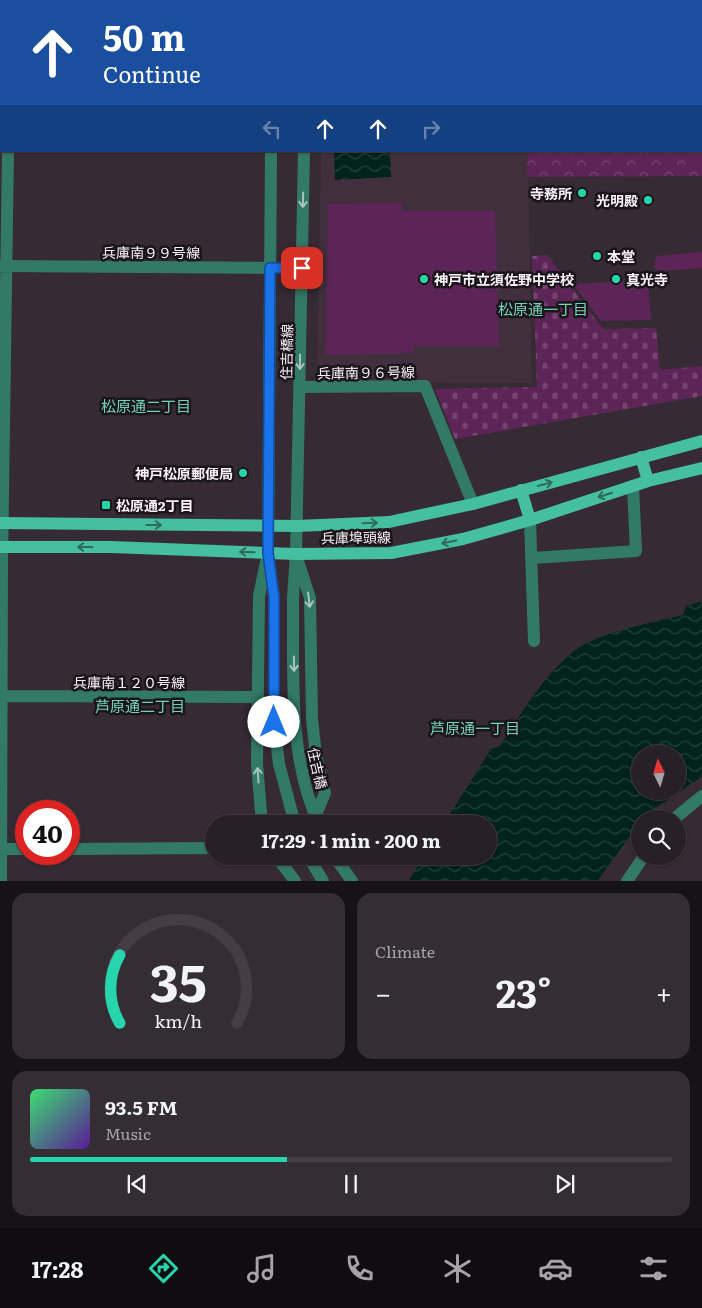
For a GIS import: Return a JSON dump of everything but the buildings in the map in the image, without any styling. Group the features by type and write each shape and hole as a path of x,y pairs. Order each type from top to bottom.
{"main road":[{"name":"兵庫埠頭線","path":"1,523 297,526 388,522 473,504 702,442"},
{"path":"641,457 648,481"},
{"name":"兵庫埠頭線","path":"1,547 112,547 296,554 391,553 463,539 530,520 648,481 702,468"},
{"path":"521,490 530,520"}],"street":[{"path":"1,880 3,204 8,152"},
{"name":"住吉橋線","path":"268,553 271,152"},
{"name":"住吉橋線","path":"296,554 304,152"},
{"name":"兵庫南９９号線","path":"3,266 302,268"},
{"name":"兵庫南９６号線","path":"300,387 425,386 473,504"},
{"path":"533,558 636,550 633,486"},
{"path":"530,520 533,558 534,641"},
{"path":"268,553 274,597 274,722 279,764 293,815"},
{"path":"261,815 257,764 259,596 268,553"},
{"path":"296,554 310,598 312,719 316,756 325,792 316,815"},
{"name":"住吉橋","path":"296,554 293,598 294,720 300,762 315,815"},
{"name":"兵庫南１２０号線","path":"1,696 258,697"},
{"path":"685,810 702,796"},
{"path":"80,849 205,848"},
{"path":"0,849 15,849"},
{"path":"283,865 294,880"},
{"path":"314,865 323,880"},
{"path":"341,865 352,880"},
{"path":"627,880 638,865"}],"shaded area":[{"name":"神戸市立須佐野中学校","path":"321,152 528,152 532,383 317,382"}],"green space":[{"path":"528,152 702,152 702,176 527,177"},
{"path":"402,203 402,211 495,211 499,346 414,346 414,353 326,355 328,204"},
{"path":"702,252 702,268 657,271 654,267 656,256"},
{"path":"547,255 603,329 656,328 660,370 702,366 702,396 455,439 435,389 537,387 532,256"},
{"path":"648,280 651,320 601,321 573,284"}],"water":[{"path":"390,152 391,177 335,180 334,153"},
{"path":"702,603 702,776 686,787 686,745 631,745 631,800 667,800 653,810 631,810 631,834 598,880 409,880 418,865 497,865 497,815 450,815 491,749 500,746 542,684 562,662 583,645 625,629 683,615 686,606"}],"place":[{"name":"寺務所","path":"582,193"},
{"name":"光明殿","path":"648,200"},
{"name":"本堂","path":"597,256"},
{"name":"神戸市立須佐野中学校","path":"424,279"},
{"name":"真光寺","path":"616,279"},
{"name":"神戸松原郵便局","path":"243,473"},
{"name":"松原通2丁目","path":"106,505"}],"district":[{"name":"松原通一丁目","path":"543,308"},
{"name":"松原通二丁目","path":"146,405"},
{"name":"芦原通二丁目","path":"140,705"},
{"name":"芦原通一丁目","path":"475,727"}],"route":[{"path":"274,722 274,597 268,553 270,268 302,268"}]}
